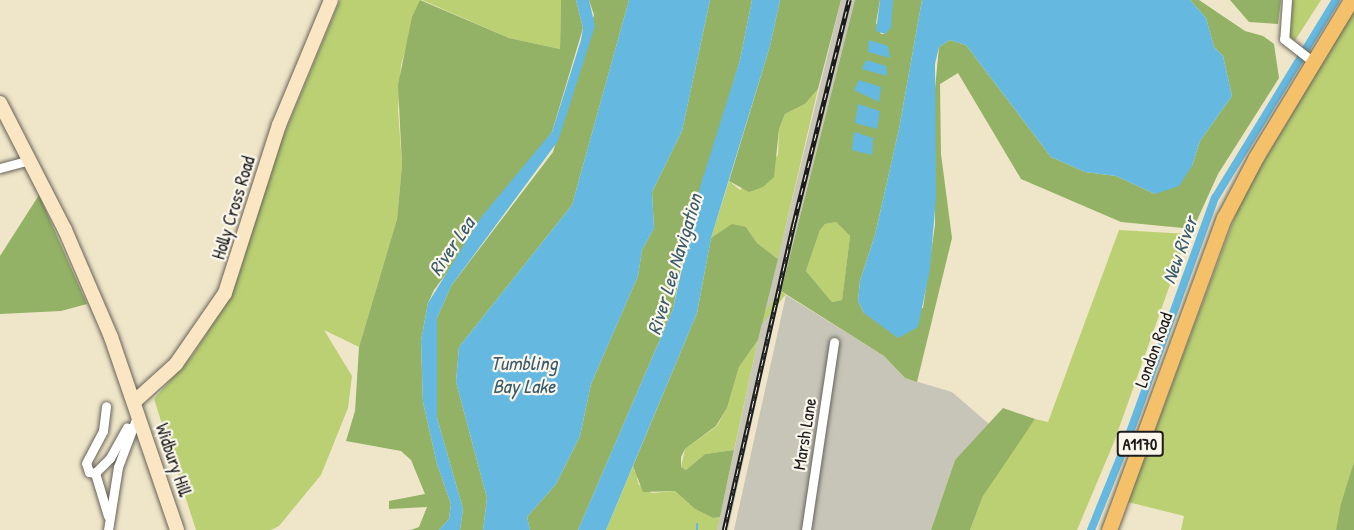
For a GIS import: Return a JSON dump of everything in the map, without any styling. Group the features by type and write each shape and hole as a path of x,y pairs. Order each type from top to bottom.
{"main road":[{"name":"A1170","path":"1310,60 1351,0"},
{"name":"London Road","path":"1109,530 1224,218 1310,60"}],"street":[{"name":"Holly Cross Road","path":"135,413 176,364 225,293 279,125 331,0"},
{"path":"1287,0 1284,39 1295,51 1310,60"},
{"name":"Widbury Hill","path":"0,103 30,160 97,303 177,530"},
{"path":"0,168 30,160"},
{"name":"Marsh Lane","path":"806,530 834,342"},
{"path":"106,406 103,431 86,463 89,472 95,473 103,468 135,413"},
{"path":"109,526 118,467 135,413"},
{"path":"95,473 102,486 109,526"}],"shaded area":[{"path":"841,0 855,0 781,291 728,530 717,530 758,340"},
{"path":"786,295 884,356 905,378 952,392 989,424 955,460 931,530 734,530"}],"green space":[{"path":"340,0 420,0 401,65 398,110 402,165 397,219 359,347 324,330 352,376 348,408 321,475 279,526 271,530 196,530 154,399 192,356 225,306 239,274 276,154"},
{"path":"420,0 509,38 560,49 561,0 576,0 583,28 552,132 434,290 428,303 421,341 423,402 437,464 451,504 449,519 439,530 411,530 419,527 427,507 389,509 389,501 425,494 411,460 401,451 346,441 355,411 359,347 397,219 402,165 398,85 412,17"},
{"path":"422,0 561,0 560,49 509,38"},
{"path":"589,0 629,0 572,205 459,347 456,382 487,498 483,530 460,530 463,509 437,418 437,318 451,286 553,152 594,15"},
{"path":"710,0 752,0 740,60 686,242 673,309 578,530 530,530 527,517 556,484 580,436 591,384 638,276 642,250 654,228 652,192 682,131"},
{"path":"780,0 841,0 818,89 805,104 785,114 779,129 774,177 763,187 749,192 729,181 770,46"},
{"path":"855,0 880,0 876,23 881,34 885,34 893,0 922,0 899,129 875,235 860,281 858,301 864,313 923,308 935,225 933,109 939,47 950,40 966,45 1051,157 1085,172 1116,176 1155,194 1192,166 1200,141 1232,96 1223,56 1214,47 1206,18 1190,0 1199,0 1245,31 1263,36 1274,44 1279,78 1218,174 1193,229 1121,222 1021,179 958,73 940,84 941,154 952,238 917,382 905,378 884,356 781,291","holes":["836,222 850,236 842,300 832,302 806,271 820,230 825,224"]},
{"path":"1230,0 1281,0 1278,24 1249,22"},
{"path":"1292,0 1321,0 1294,42 1289,33"},
{"path":"1354,10 1354,462 1336,530 1181,530 1184,516 1128,502 1242,198"},
{"path":"818,89 778,259 757,243 746,227 711,238 729,181 740,190 778,155 779,129 785,114 805,104"},
{"path":"39,195 87,304 61,311 0,314 0,256"},
{"path":"836,222 850,236 842,300 832,302 806,271 820,230 825,224"},
{"path":"732,224 746,227 757,243 778,259 758,340 739,367 727,408 716,426 685,449 681,457 681,467 686,470 705,454 734,450 720,517 713,518 695,509 675,491 643,492 633,466 697,313 711,238"},
{"path":"1119,230 1188,234 1114,442 1077,530 970,530 983,496 1035,419 1048,422"},
{"path":"781,291 786,295 631,485 627,481"},
{"path":"758,340 734,450 705,454 686,470 681,467 685,449 717,426 727,408 739,367"},
{"path":"1003,408 1035,419 983,496 970,530 931,530 955,460"},
{"path":"1354,462 1354,530 1336,530 1341,504"},
{"path":"633,466 639,485 652,493 675,491 695,509 713,518 720,517 717,530 606,530"}],"water":[{"path":"576,0 589,0 595,26 558,141 451,286 437,318 437,418 463,509 460,530 439,530 449,519 451,504 437,464 423,402 421,341 428,303 482,216 552,132 581,40 583,28"},
{"name":"Tumbling Bay Lake","path":"629,0 710,0 682,131 652,192 654,228 642,250 638,276 591,384 580,436 556,484 527,517 530,530 483,530 487,498 456,382 459,347 572,205"},
{"path":"752,0 780,0 770,46 711,238 697,313 606,530 578,530 673,309 700,187 740,60"},
{"path":"880,0 893,0 891,28 885,34 876,31"},
{"path":"922,0 1190,0 1206,18 1214,47 1223,56 1232,96 1200,141 1192,166 1179,186 1155,194 1116,176 1085,172 1051,157 966,45 950,40 939,47 935,64 936,197 930,269 918,327 898,338 864,313 858,301 860,281 875,235 899,129"},
{"path":"869,40 888,46 890,58 868,52"},
{"path":"866,60 886,66 887,76 862,69"},
{"path":"859,80 881,87 879,102 854,90"},
{"path":"858,104 880,111 877,129 855,123"},
{"path":"854,132 873,138 872,155 852,150"}],"waterway":[{"name":"New River","path":"1091,530 1125,446 1215,198 1336,0"},
{"path":"697,524 697,530"}],"railway":[{"path":"724,530 794,222 849,0"}],"water label":[{"name":"River Lea","path":"451,246"},
{"name":"River Lee Navigation","path":"674,264"}]}
